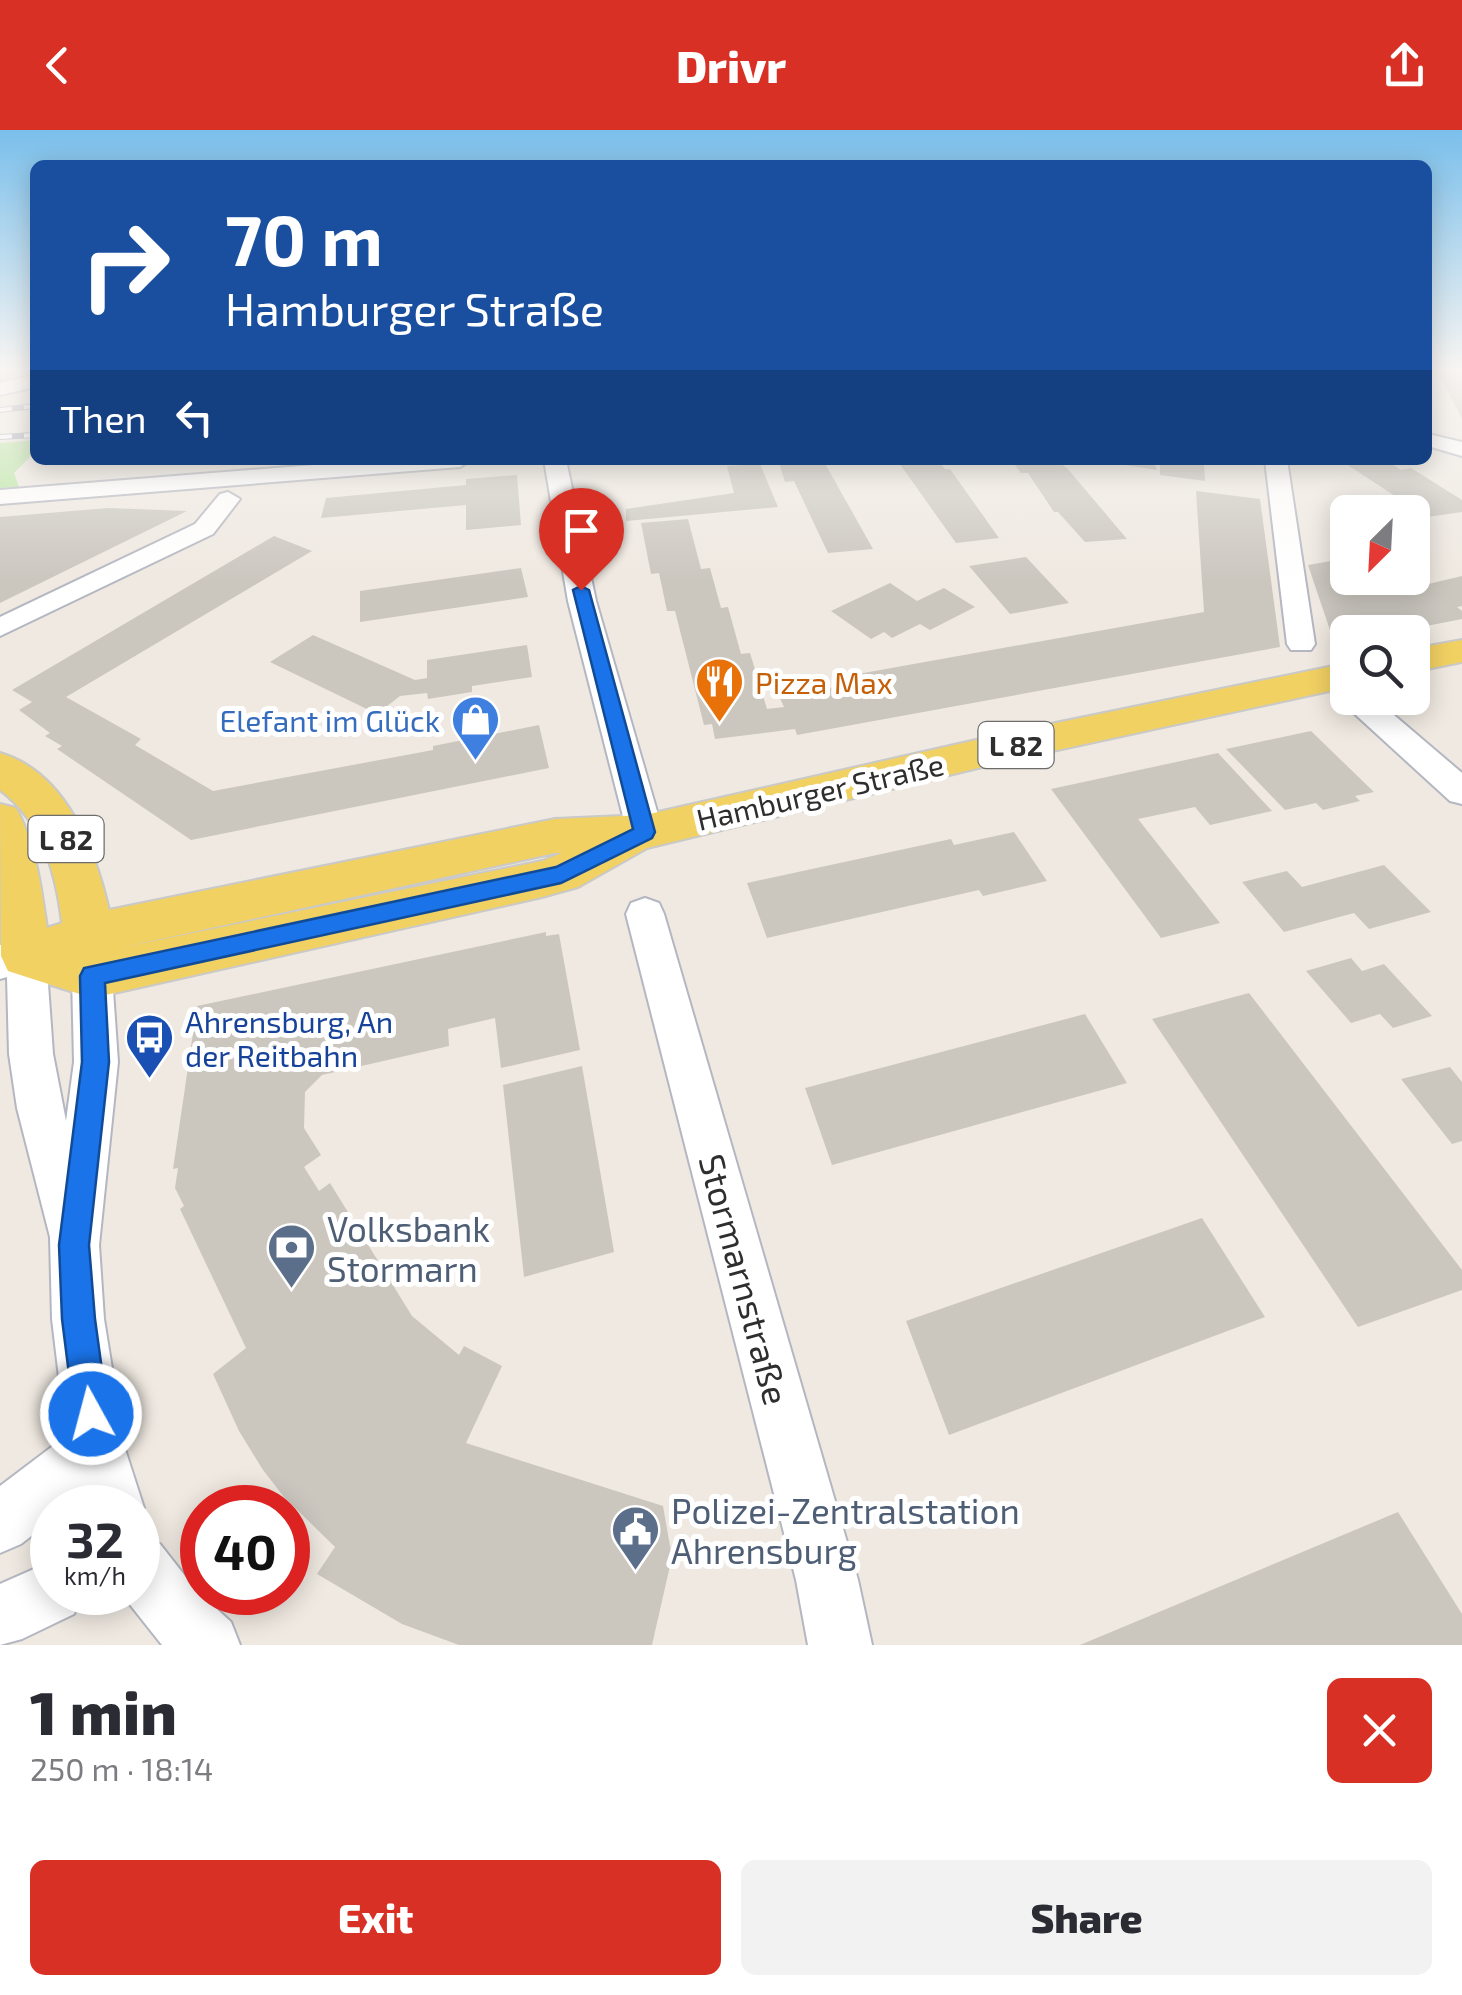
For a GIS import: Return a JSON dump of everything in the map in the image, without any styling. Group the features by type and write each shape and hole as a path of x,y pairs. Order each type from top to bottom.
{"main road":[{"path":"1430,657 1462,651"},
{"name":"Hamburger Straße","path":"13,959 91,955 561,874 644,832 1007,747 1330,688"},
{"name":"L 82","path":"0,768 35,795 66,839 91,955"},
{"name":"L 82","path":"0,820 14,865 13,959"}],"street":[{"path":"1432,441 1462,449"},
{"path":"0,497 397,465"},
{"path":"556,465 559,496 588,622 644,832"},
{"path":"1277,465 1300,644"},
{"path":"0,628 204,529 228,499"},
{"path":"1379,715 1462,792"},
{"name":"Stormarnstraße","path":"644,914 828,1580 840,1645"},
{"path":"91,955 96,1062 74,1245 78,1319 96,1449 107,1485"},
{"path":"13,959 40,1108 74,1245"},
{"path":"0,1523 96,1449"},
{"path":"160,1594 208,1645"},
{"path":"0,1617 30,1603"}],"green space":[{"path":"30,440 30,457 14,473 19,487 0,488 0,443"}],"building":[{"path":"760,465 778,507 626,521 626,509 734,493 727,466"},
{"path":"780,465 826,465 873,549 828,553 794,481 785,482"},
{"path":"901,465 942,465 950,469 999,538 956,543"},
{"path":"1015,465 1062,465 1127,539 1085,542 1054,512 1028,473 1021,473"},
{"path":"1125,465 1155,465 1157,470"},
{"path":"1160,465 1204,465 1205,481 1160,475"},
{"path":"1348,465 1411,468 1462,500 1462,512 1430,517 1430,495 1393,495"},
{"path":"517,475 521,525 466,530 466,505 321,518 326,498 466,485 466,479"},
{"path":"1196,491 1260,499 1280,647 797,735 795,729 715,739 712,724 704,725 675,611 667,611 659,573 651,574 641,523 688,519 701,569 710,568 721,608 728,607 741,654 750,653 767,709 784,707 779,696 860,683 858,674 1204,612"},
{"path":"108,508 187,511 0,603 0,517"},
{"path":"274,536 312,551 66,697 141,739 135,745 213,791 433,750 433,746 539,725 549,768 191,840 57,749 62,746 45,736 50,733 19,710 32,702 12,690"},
{"path":"1026,557 1069,603 1010,614 969,566"},
{"path":"1330,561 1330,595 1430,595 1430,584 1462,576 1462,606 1457,607 1462,611 1462,619 1430,625 1430,615 1330,615 1330,630 1308,565"},
{"path":"521,568 528,597 360,622 360,591"},
{"path":"890,583 917,601 944,588 975,607 930,630 920,624 892,638 884,632 871,639 831,611"},
{"path":"313,635 415,680 427,678 427,660 527,645 532,677 472,686 472,692 428,699 427,693 400,696 377,714 270,662"},
{"path":"1311,731 1374,792 1355,796 1360,801 1323,810 1316,803 1285,810 1226,749"},
{"path":"1218,753 1272,811 1210,825 1195,807 1138,819 1220,923 1161,938 1051,789"},
{"path":"1014,832 1047,881 983,896 979,890 767,938 747,883 951,839 954,845"},
{"path":"1384,865 1431,912 1369,929 1354,913 1284,932 1242,882 1287,871 1302,887"},
{"path":"546,932 546,936 559,934 580,1050 501,1068 495,1018 448,1029 449,1046 322,1075 305,1092 304,1128 321,1155 304,1167 319,1191 330,1183 412,1316 459,1355 464,1346 502,1366 466,1443 663,1506 672,1557 652,1645 459,1645 402,1624 317,1574 335,1547 310,1522 310,1485 275,1485 239,1431 213,1374 246,1348 180,1209 184,1206 175,1188 178,1168 173,1169 197,1006"},
{"path":"1351,958 1362,971 1384,964 1432,1016 1393,1028 1380,1014 1351,1023 1306,971"},
{"path":"1249,993 1462,1270 1462,1290 1358,1327 1152,1019"},
{"path":"1085,1014 1127,1083 832,1165 805,1088"},
{"path":"582,1066 614,1252 524,1277 503,1085"},
{"path":"1450,1067 1462,1082 1462,1141 1452,1144 1401,1079"},
{"path":"1202,1218 1265,1317 949,1435 906,1321"},
{"path":"1398,1512 1462,1614 1462,1645 1080,1645"}],"place":[{"name":"Pizza Max","path":"720,724"},
{"name":"Elefant im Glück","path":"475,762"},
{"name":"Ahrensburg, An der Reitbahn","path":"150,1080"},
{"name":"Volksbank Stormarn","path":"292,1290"},
{"name":"Polizei-Zentralstation Ahrensburg","path":"636,1572"}],"route":[{"path":"91,1414 78,1319 74,1245 96,1062 92,976 561,874 644,832 581,590"}]}
